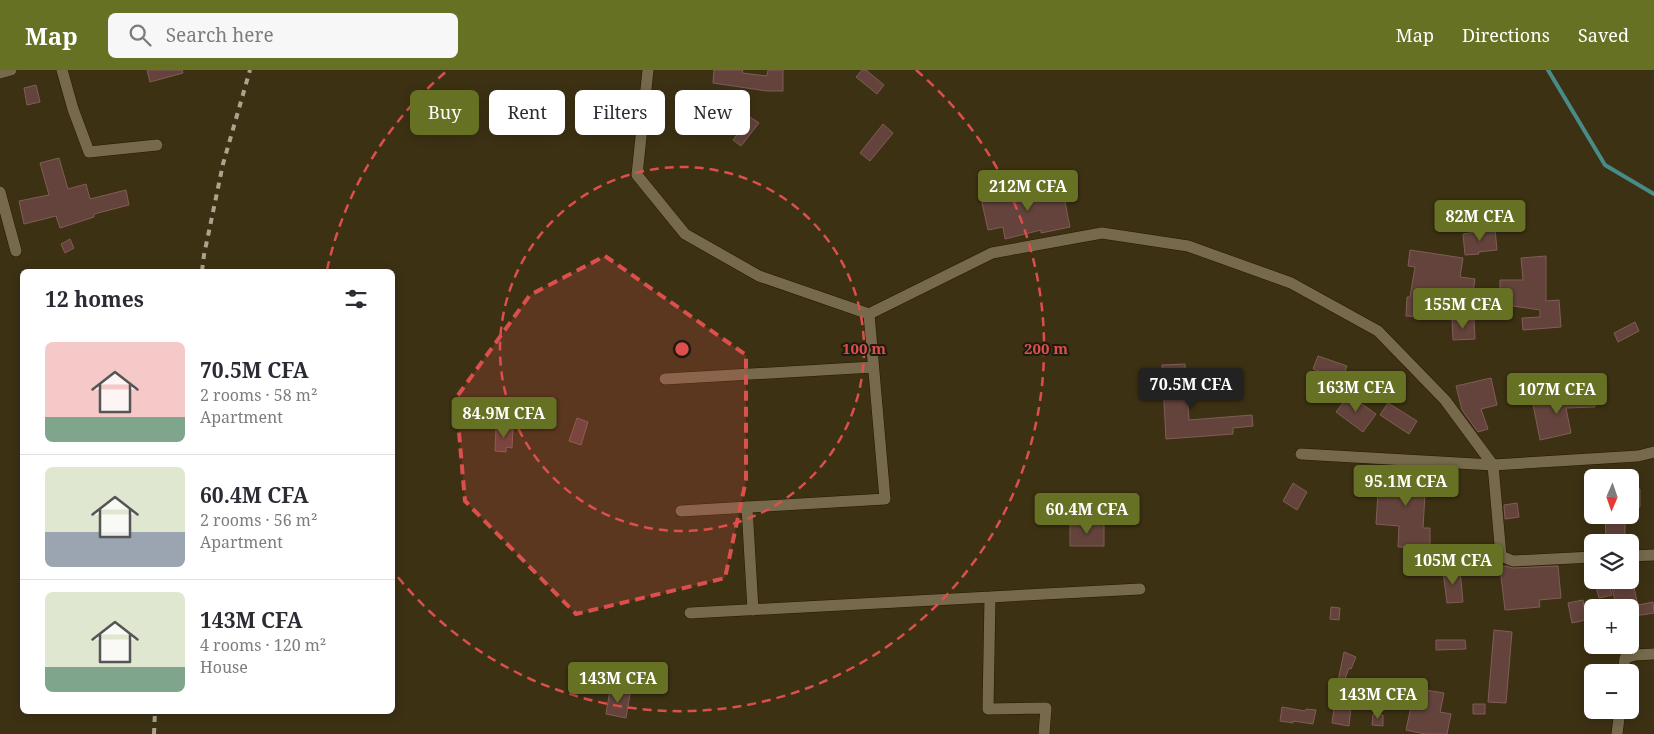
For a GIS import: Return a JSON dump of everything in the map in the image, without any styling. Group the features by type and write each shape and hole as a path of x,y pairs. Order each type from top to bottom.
{"street":[{"path":"0,73 11,70"},
{"path":"62,70 73,109 89,152 157,144"},
{"path":"648,70 637,175 685,234 759,276 870,314 992,253 1102,233 1188,246 1291,283 1378,331 1445,400 1493,465 1501,556 1513,560 1584,557"},
{"path":"0,192 16,251"},
{"path":"681,511 885,499 870,314"},
{"path":"665,379 873,367"},
{"path":"1300,454 1493,465 1638,456 1654,452"},
{"path":"747,507 753,610"},
{"path":"1639,556 1654,555"},
{"path":"690,613 1140,589"},
{"path":"990,597 988,709 1046,708 1044,734"},
{"path":"1624,664 1625,658 1635,654 1654,654"},
{"path":"1617,734 1619,719"}],"highlighted area":[{"path":"605,256 746,355 746,480 725,578 576,614 465,501 456,398 530,295"}],"building":[{"path":"147,70 182,70 183,73 150,82"},
{"path":"714,70 743,70 742,73 767,76 768,70 783,70 783,91 767,91 713,83"},
{"path":"862,70 866,70 884,85 877,94 856,77"},
{"path":"36,85 40,102 27,105 24,88"},
{"path":"750,117 759,123 750,134"},
{"path":"883,124 893,133 870,161 860,153"},
{"path":"737,135 750,135 741,146 733,140"},
{"path":"59,158 68,189 86,184 90,199 126,190 129,205 94,214 94,217 60,228 56,216 24,224 19,201 49,195 40,163"},
{"path":"1074,188 1075,201 1065,202 1070,227 1041,233 1041,230 1005,239 1003,227 988,230 981,198 1002,194 1002,196"},
{"path":"1495,229 1497,250 1465,255 1463,234"},
{"path":"70,239 74,248 65,253 61,244"},
{"path":"1410,250 1463,258 1460,277 1475,279 1472,300 1453,298 1452,318 1406,316 1407,297 1410,297 1415,267 1408,266"},
{"path":"1546,256 1546,301 1559,300 1561,327 1523,330 1522,318 1540,317 1540,310 1500,304 1500,280 1523,280 1521,258"},
{"path":"1452,320 1474,320 1475,339 1453,340"},
{"path":"1635,322 1639,331 1618,342 1614,333"},
{"path":"1318,356 1347,366 1342,379 1313,369"},
{"path":"1185,364 1189,420 1252,415 1253,426 1233,428 1233,434 1166,439 1162,365"},
{"path":"1491,378 1497,405 1481,409 1488,429 1478,432 1462,410 1456,386"},
{"path":"1349,395 1376,414 1363,432 1336,412"},
{"path":"1568,397 1595,399 1595,407 1566,408 1571,433 1540,440 1532,399"},
{"path":"1388,403 1417,421 1409,434 1380,415"},
{"path":"577,418 588,422 581,445 569,441"},
{"path":"496,428 513,429 512,448 506,447 506,452 495,451"},
{"path":"1406,472 1434,474 1432,495 1425,494 1423,528 1430,528 1430,548 1398,547 1399,526 1376,524 1379,477 1406,478"},
{"path":"1293,483 1307,492 1297,510 1283,501"},
{"path":"1639,489 1640,489 1639,507"},
{"path":"1517,503 1519,517 1505,519 1504,505"},
{"path":"1104,524 1104,546 1070,546 1070,525"},
{"path":"1605,524 1625,524 1625,534 1606,534"},
{"path":"1558,566 1561,598 1539,600 1540,607 1505,610 1500,567 1513,568"},
{"path":"1460,570 1463,602 1447,603 1443,571"},
{"path":"1596,589 1610,589 1612,595 1599,598"},
{"path":"1612,589 1634,589 1636,599 1615,599"},
{"path":"1583,600 1584,620 1572,623 1568,603"},
{"path":"1653,602 1654,613 1639,615 1639,605"},
{"path":"1331,607 1340,608 1339,620 1330,619"},
{"path":"1494,630 1512,632 1506,703 1488,702"},
{"path":"1436,640 1465,640 1466,649 1436,650"},
{"path":"1344,652 1356,657 1351,669 1349,668 1342,687 1337,686"},
{"path":"1419,689 1444,693 1440,712 1451,714 1447,734 1425,734 1406,730 1412,702 1416,703"},
{"path":"610,690 630,694 626,718 606,714"},
{"path":"1336,694 1352,697 1349,726 1332,723"},
{"path":"1376,694 1385,697 1382,709 1373,706"},
{"path":"1473,704 1485,704 1485,714 1473,714"},
{"path":"1282,707 1305,711 1306,709 1316,710 1313,724 1280,721"},
{"path":"1373,714 1383,715 1383,726 1372,725"}],"waterway":[{"path":"1548,70 1605,165 1654,194"}],"railway":[{"path":"202,269 223,164 250,70"},
{"path":"154,734 155,714"}]}
